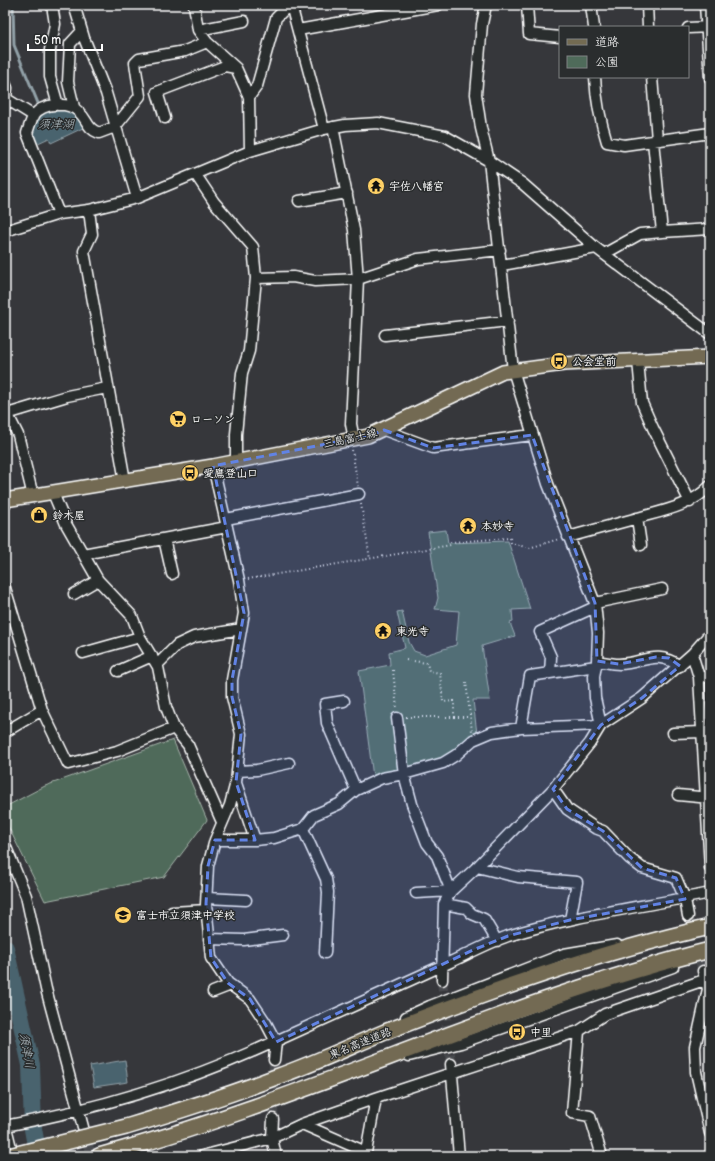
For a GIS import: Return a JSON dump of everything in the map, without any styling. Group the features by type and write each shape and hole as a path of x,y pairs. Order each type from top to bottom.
{"highway":[{"name":"東名高速道路","path":"9,1156 126,1127 190,1108 277,1077 385,1033 535,976 673,935 710,927"},
{"name":"東名高速道路","path":"99,1156 192,1128 603,981 710,952"}],"main road":[{"name":"三島富士線","path":"5,500 213,466 236,460 368,436 384,430 503,372 564,364 710,357"}],"street":[{"path":"52,5 54,24 50,50 50,77 58,105"},
{"path":"74,5 82,31 106,93 137,198"},
{"path":"194,5 198,30 207,42 236,68 249,97 250,151"},
{"path":"249,97 257,86 276,18 290,5 347,193 354,230 358,279 352,424 354,439"},
{"path":"298,30 438,5"},
{"path":"486,5 482,24 476,94 480,128 489,161 513,370 548,484 595,605 598,633 597,664 594,676 595,698 601,725"},
{"path":"527,5 529,34 559,37"},
{"path":"591,5 594,26"},
{"path":"647,5 648,26"},
{"path":"704,5 708,27 710,78"},
{"path":"198,30 244,21"},
{"path":"689,28 708,27"},
{"path":"74,108 68,82 70,44 82,31"},
{"path":"59,214 27,133 34,116 41,109 58,105 74,108 81,113 92,130 99,133 115,126 140,96 136,63 139,59 185,51 207,42"},
{"path":"165,118 157,92 225,66 236,68"},
{"path":"596,78 596,95 599,117 607,142 624,145 710,133"},
{"path":"652,78 662,232"},
{"path":"5,83 7,88 6,98 34,116"},
{"path":"5,232 59,214 88,210 137,198 196,175 250,151 328,128 378,123 445,136 489,161 528,189 596,248 710,334"},
{"path":"196,175 214,202 253,247 256,278 249,350 242,373 236,434 236,460"},
{"path":"299,201 347,193"},
{"path":"88,210 92,234 84,251 107,388 125,481"},
{"path":"604,254 640,234 710,229"},
{"path":"502,264 596,248"},
{"path":"256,278 293,277 315,281 358,279 418,259 500,250"},
{"path":"385,335 508,321"},
{"path":"638,361 642,403 690,502"},
{"path":"33,496 18,435 6,411 107,388"},
{"path":"384,430 433,448 532,435"},
{"path":"213,466 239,580 244,613 235,659 232,697 241,734 236,782 230,805 215,840 208,866 206,898 209,939 211,958 228,983 250,999 266,1023 276,1042 274,1060"},
{"path":"568,536 690,502 702,494 710,486"},
{"path":"53,493 66,524 98,580 132,616 140,637 154,661 166,707 174,728 188,745 222,822"},
{"path":"83,554 164,538 359,494"},
{"path":"637,518 641,545"},
{"path":"164,538 172,574"},
{"path":"74,594 98,580"},
{"path":"5,588 42,710 68,764 117,751 174,728"},
{"path":"550,673 550,657 540,632 595,605 662,589"},
{"path":"118,671 154,661 177,645 194,637 241,629"},
{"path":"442,980 444,904 451,891 477,867 553,789 590,743 601,725 642,698 680,666 707,637 710,636"},
{"path":"83,653 140,637"},
{"path":"692,654 699,677 708,798 710,868"},
{"path":"521,728 530,676 597,664 619,664 656,657 669,658 680,666"},
{"path":"699,677 710,677"},
{"path":"344,701 325,704 328,723 356,790"},
{"path":"5,732 42,710"},
{"path":"397,718 404,774 420,827 427,844 437,856 451,891"},
{"path":"215,840 255,840 274,838 303,829 314,814 339,804 356,790 382,778 404,774 443,763 456,755 473,740 492,732 521,728 601,725"},
{"path":"673,733 702,732"},
{"path":"237,771 257,770 289,763"},
{"path":"236,782 255,840"},
{"path":"553,789 568,809 595,828 603,831 629,858 642,868 676,878 685,899 688,916"},
{"path":"678,795 708,798"},
{"path":"303,829 326,879 328,892 325,953"},
{"path":"5,845 26,896 58,1038 80,1110 83,1126"},
{"path":"477,867 518,877 577,882 570,920"},
{"path":"416,893 451,891"},
{"path":"14,1156 5,1125 58,1116 174,1083 276,1042 443,966 473,950 497,941 570,920 710,893"},
{"path":"206,898 246,900"},
{"path":"444,904 466,908 472,914 484,919 497,941"},
{"path":"172,912 207,910"},
{"path":"209,939 244,940 283,935"},
{"path":"202,1156 272,1138 302,1124 452,1069 579,1031 605,1014 706,976 708,989 696,1053 699,1086 710,1133"},
{"path":"213,992 231,986"},
{"path":"579,1031 572,1113 590,1116 595,1128 602,1156"},
{"path":"452,1069 459,1156"},
{"path":"302,1124 366,1154 376,1098"},
{"path":"273,1119 272,1138 276,1156"}],"path":[{"path":"239,580 451,544 451,542 510,538 511,543 529,548 568,536"},
{"path":"406,660 427,663 429,671 440,673 443,702 454,701 454,716"},
{"path":"393,670 397,718 470,716"},
{"path":"466,682 473,740"}],"highlighted area":[{"path":"384,430 433,448 532,435 595,603 597,661 619,664 656,657 669,658 680,666 642,698 601,725 553,789 567,809 603,831 642,868 676,878 685,899 570,920 508,936 473,950 276,1042 250,999 228,983 211,958 206,904 208,866 215,840 255,840 236,782 241,734 232,697 232,680 244,613 213,466 368,436"}],"green space":[{"path":"446,530 448,543 508,541 530,609 512,610 513,622 510,623 515,636 482,646 490,700 473,700 477,734 454,752 429,763 373,777 359,671 390,665 389,652 405,648 397,612 402,611 409,642 414,651 425,655 456,645 459,611 435,609 438,598 428,532"},
{"path":"173,740 207,820 164,877 45,901 5,820 5,807 45,786"}],"water":[{"name":"須津湖","path":"55,108 73,111 85,127 51,143 49,138 36,144 33,131 35,121 43,114"},
{"path":"125,1060 128,1082 94,1087 90,1066"}],"waterway":[{"path":"13,5 14,45 40,108"},
{"name":"須津川","path":"5,948 31,1065 33,1129 38,1156"}],"tunnel":[{"path":"688,916 703,971"},
{"path":"442,980 451,1064"},
{"path":"273,1119 274,1060"},
{"path":"84,1131 91,1156"}],"place":[{"name":"宇佐八幡宮","path":"376,186"},
{"name":"公会堂前","path":"559,361"},
{"name":"ローソン","path":"178,419"},
{"name":"愛鷹登山口","path":"190,473"},
{"name":"鈴木屋","path":"39,515"},
{"name":"本妙寺","path":"468,526"},
{"name":"東光寺","path":"383,631"},
{"name":"富士市立須津中学校","path":"123,915"},
{"name":"中里","path":"517,1032"}]}
